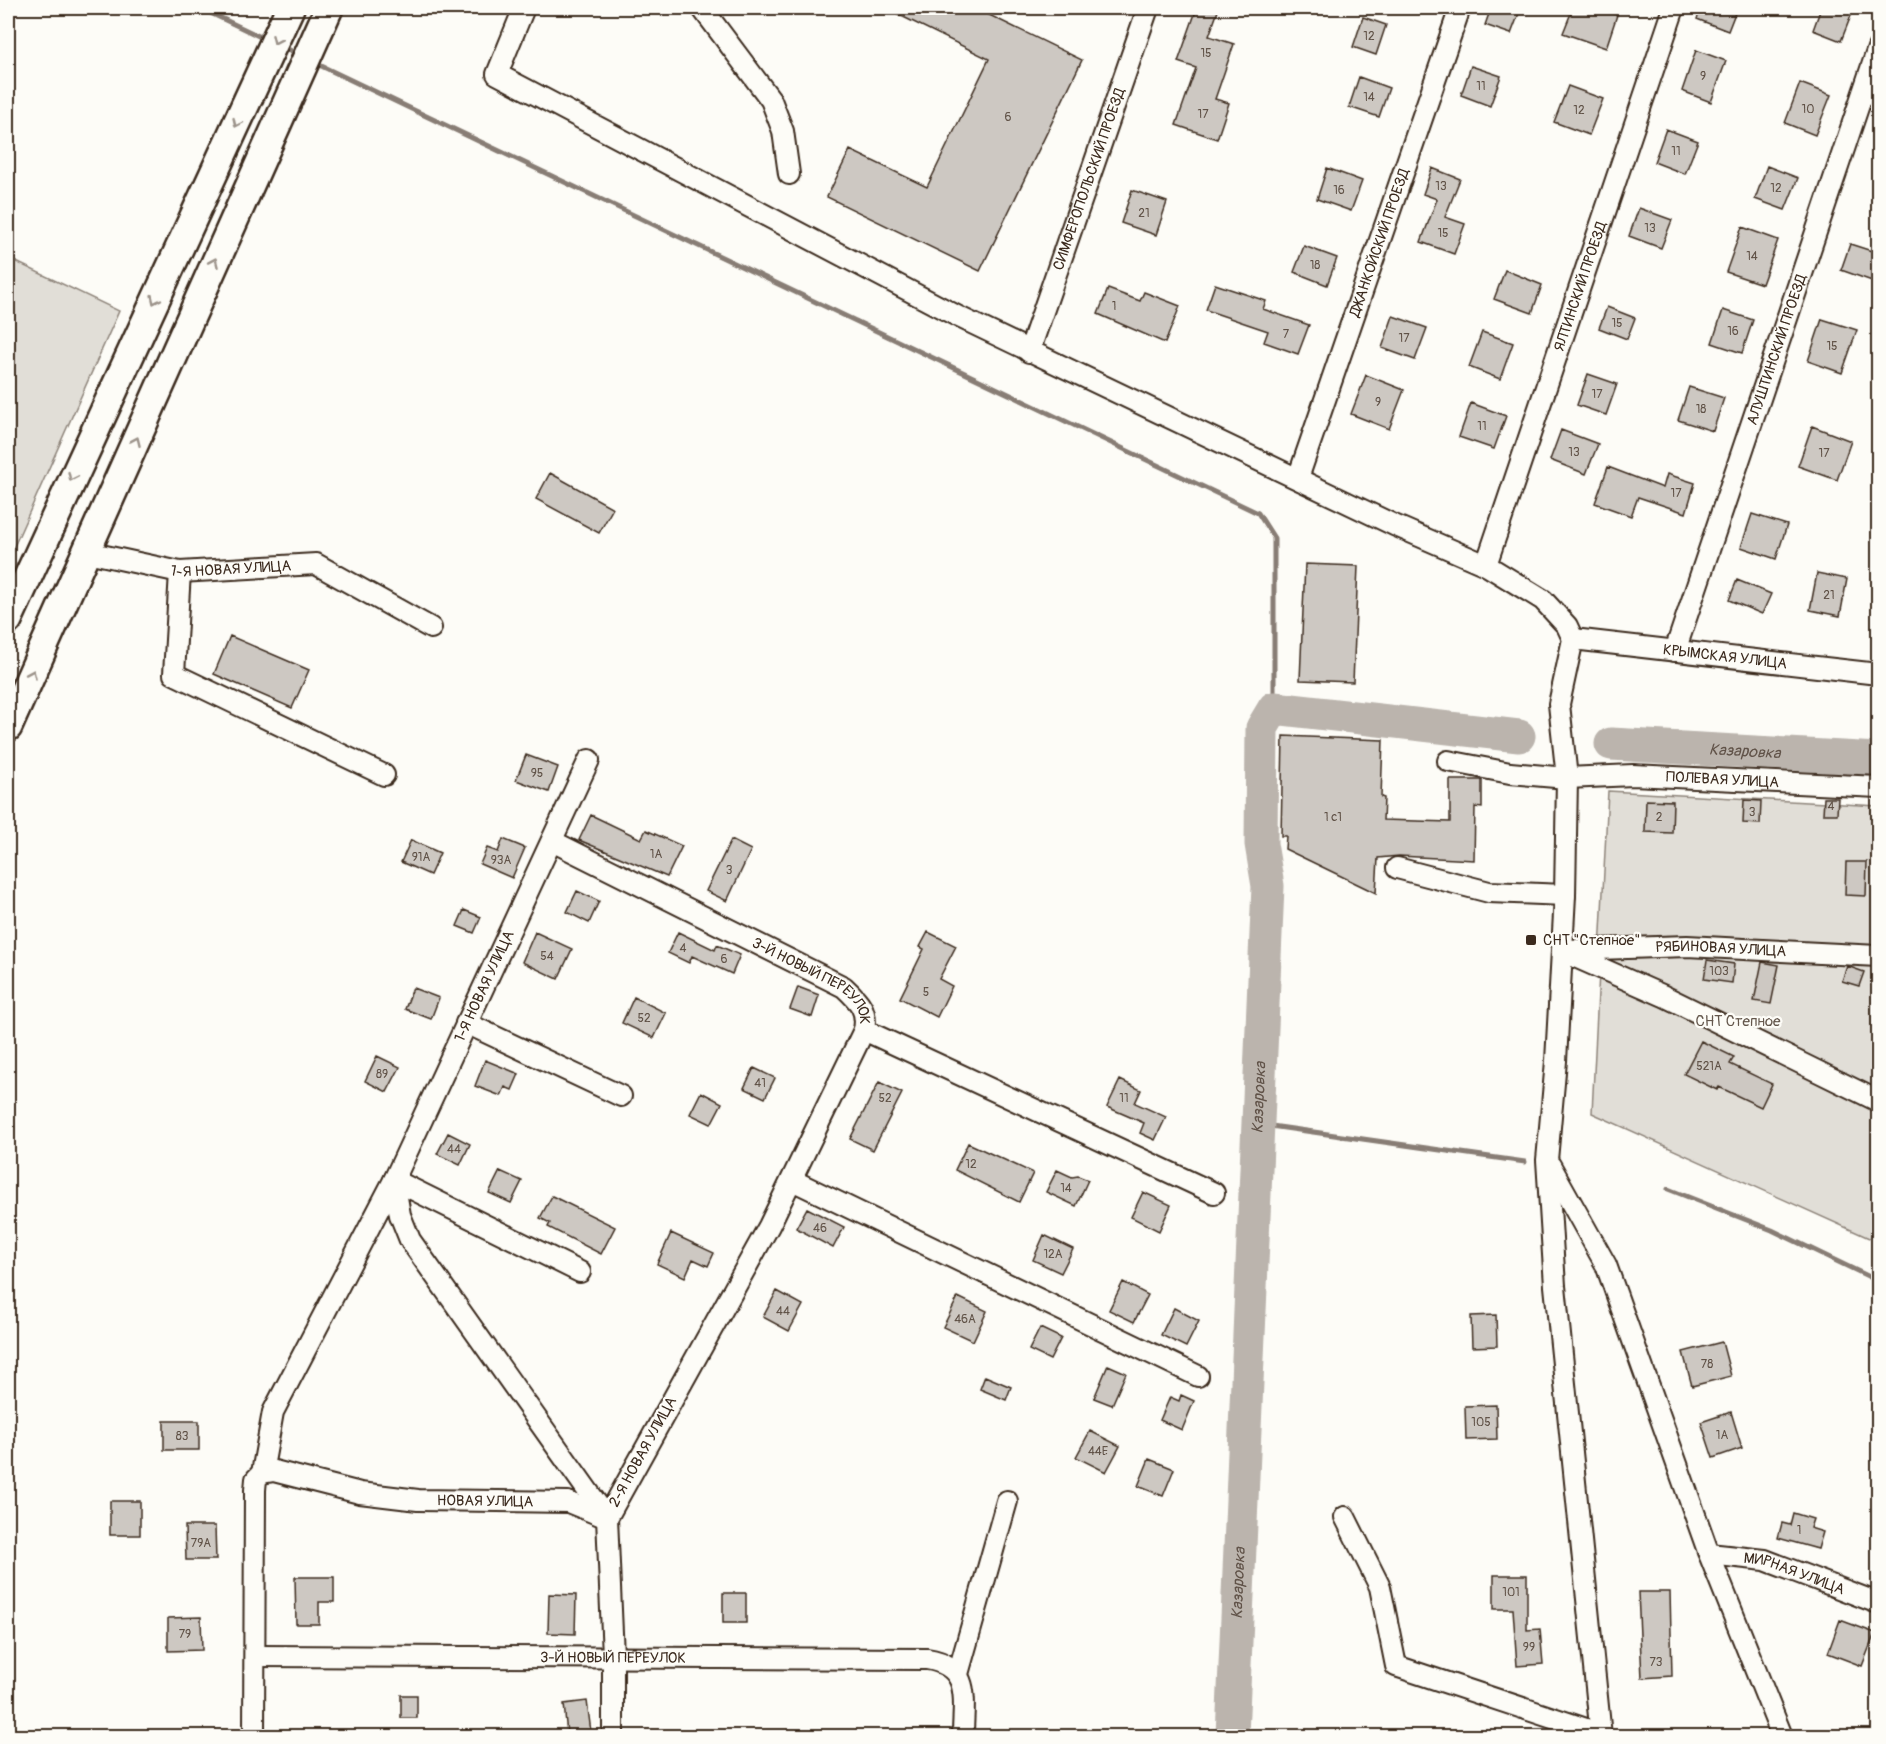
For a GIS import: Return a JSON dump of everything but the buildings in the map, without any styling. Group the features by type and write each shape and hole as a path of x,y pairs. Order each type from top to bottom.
{"highway":[{"path":"8,620 46,533 290,8"},
{"path":"8,727 325,16"},
{"path":"46,533 87,552"}],"street":[{"path":"524,8 497,74 1029,351 1394,525 1486,565 1543,600 1559,616 1573,639 1559,704 1567,778 1565,896 1556,1062 1547,1160 1555,1286 1601,1736 1396,1666 1380,1587 1345,1517"},
{"path":"702,8 771,100 783,131 789,174"},
{"name":"СИМФЕРОПОЛЬСКИЙ ПРОЕЗД","path":"1029,351 1148,8"},
{"name":"ДЖАНКОЙСКИЙ ПРОЕЗД","path":"1298,478 1460,8"},
{"name":"ЯЛТИНСКИЙ ПРОЕЗД","path":"1486,565 1674,8"},
{"name":"АЛУШТИНСКИЙ ПРОЕЗД","path":"1675,651 1878,48"},
{"name":"1-Я НОВАЯ УЛИЦА","path":"87,552 180,572 316,564 431,628"},
{"path":"180,572 174,674 384,775"},
{"name":"КРЫМСКАЯ УЛИЦА","path":"1573,639 1878,674"},
{"name":"1-Я НОВАЯ УЛИЦА","path":"262,1473 273,1412 394,1180 589,760"},
{"name":"ПОЛЕВАЯ УЛИЦА","path":"1448,761 1510,773 1567,778 1634,775 1878,787"},
{"name":"3-Й НОВЫЙ ПЕРЕУЛОК","path":"552,841 844,987 863,1007 866,1019 864,1030 769,1226"},
{"path":"1397,868 1489,892 1565,896"},
{"name":"РЯБИНОВАЯ УЛИЦА","path":"1563,951 1687,946 1878,956"},
{"path":"1563,951 1664,996 1878,1101"},
{"path":"466,1023 621,1096"},
{"path":"864,1030 1214,1193"},
{"path":"1547,1160 1606,1265 1709,1554 1782,1737"},
{"path":"394,1180 400,1215 410,1240 607,1518"},
{"path":"394,1180 580,1272"},
{"path":"792,1180 1198,1376"},
{"name":"2-Я НОВАЯ УЛИЦА","path":"613,1737 613,1656 607,1518 769,1226"},
{"name":"НОВАЯ УЛИЦА","path":"262,1473 274,1471 360,1493 418,1500 568,1502 607,1518"},
{"path":"254,1737 255,1490 256,1479 262,1473"},
{"path":"963,1737 960,1678 1007,1501"},
{"name":"МИРНАЯ УЛИЦА","path":"1709,1554 1765,1560 1878,1603"},
{"name":"3-Й НОВЫЙ ПЕРЕУЛОК","path":"255,1656 927,1659 950,1666 960,1678"}],"green space":[{"path":"8,258 119,311 8,560"},
{"name":"СНТ Степное","path":"1608,791 1878,806 1878,1242 1592,1113"}],"waterway":[{"path":"200,8 267,40"},
{"path":"281,46 300,55"},
{"path":"313,62 1258,513 1274,538 1274,708"},
{"name":"Казаровка","path":"1232,1736 1268,886 1261,844 1262,728 1274,708 1519,736"},
{"name":"Казаровка","path":"1611,744 1878,759"},
{"path":"1257,1124 1525,1162"},
{"path":"1668,1189 1772,1230 1878,1281"}],"place":[{"name":"СНТ \"Степное\"","path":"1531,940"}]}
